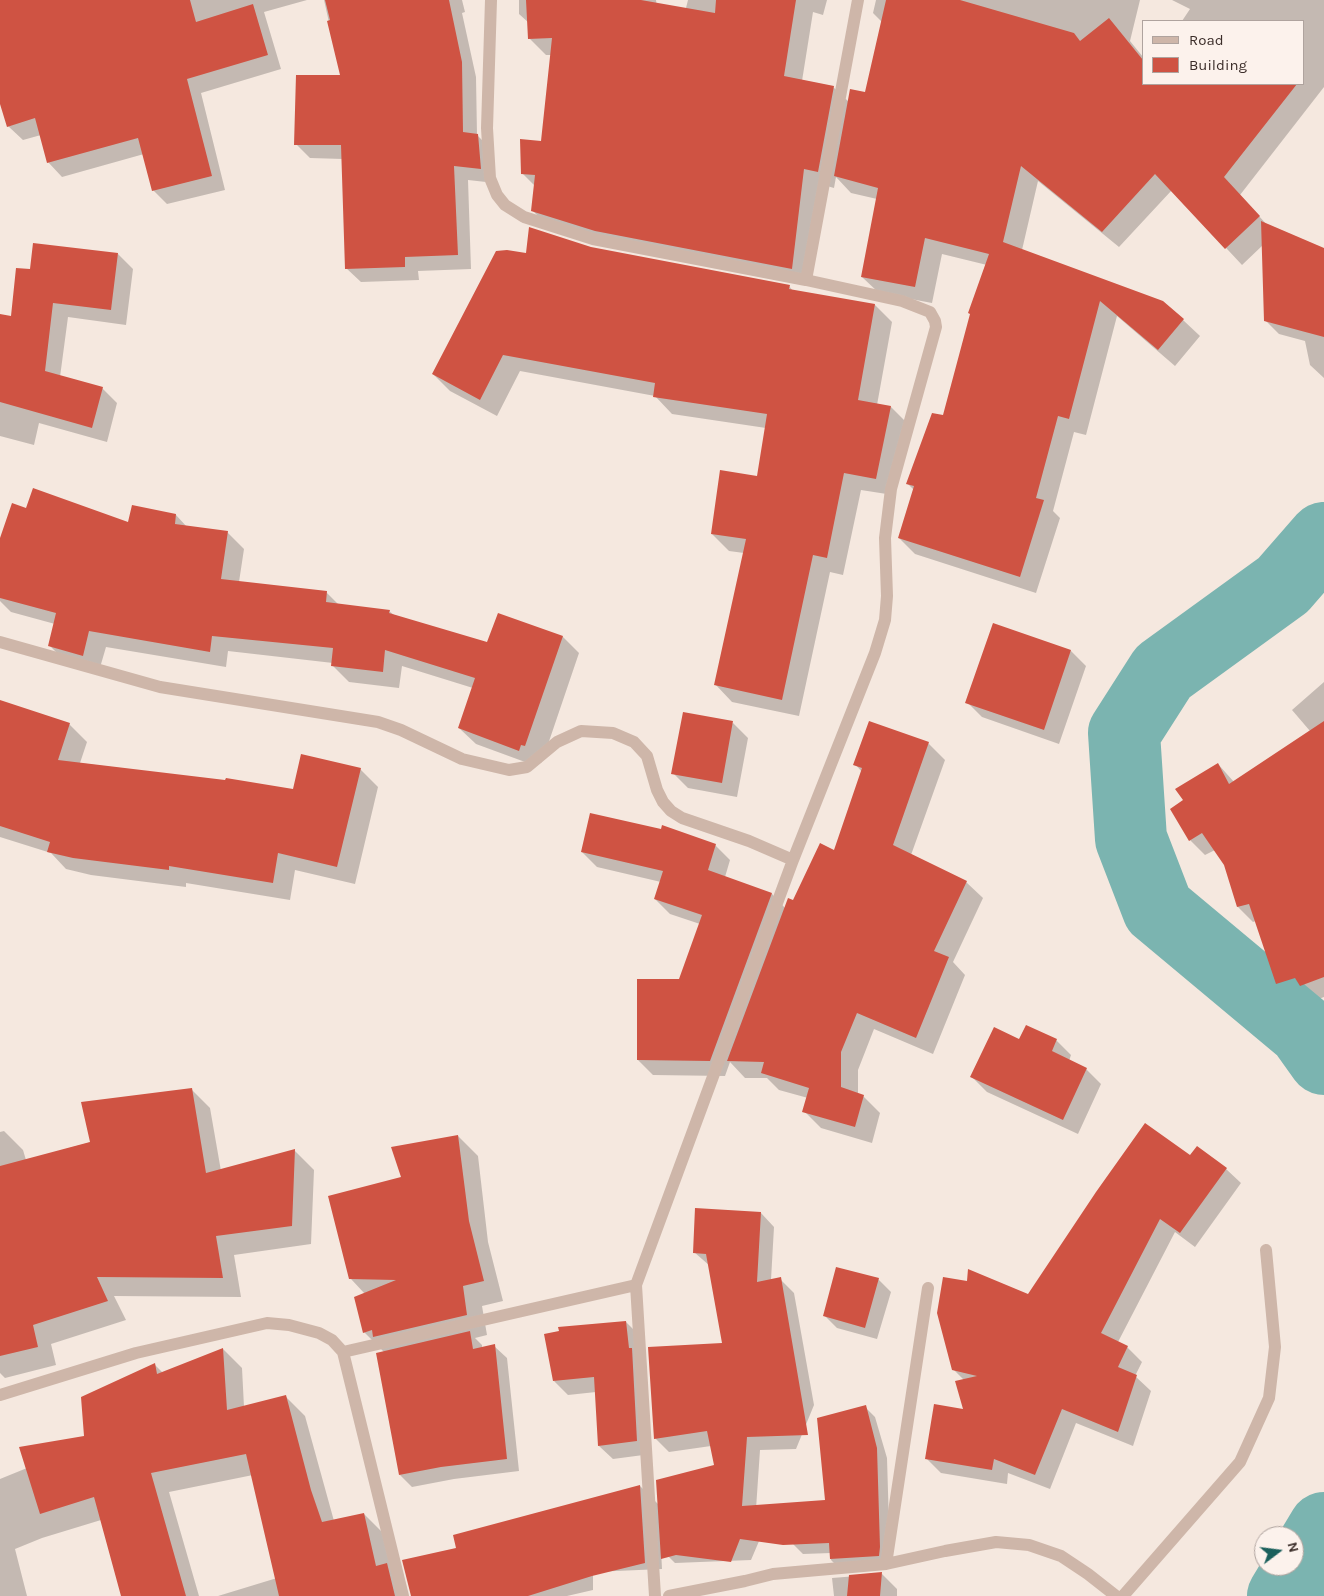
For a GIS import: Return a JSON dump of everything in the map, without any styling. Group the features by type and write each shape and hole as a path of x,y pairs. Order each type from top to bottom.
{"street":[{"path":"490,0 487,128 490,178 497,195 505,205 524,217 593,239 806,280 909,303 922,308 933,316 936,327 892,489 885,538 888,596 885,620 875,654 793,860 636,1285 655,1596"},
{"path":"806,280 858,0"},
{"path":"0,642 160,687 378,722 401,730 462,759 509,770 526,767 557,742 581,731 613,733 634,742 647,756 657,790 663,802 671,811 682,818 749,841 793,860"},
{"path":"1123,1596 1240,1462 1269,1398 1275,1347 1266,1250"},
{"path":"343,1352 636,1285"},
{"path":"886,1564 928,1288"},
{"path":"0,1395 136,1353 267,1323 289,1325 319,1333 332,1340 343,1352 404,1596"},
{"path":"668,1596 745,1582 773,1574 886,1564 996,1542 1029,1545 1060,1556 1088,1574 1116,1596"}],"building":[{"path":"0,0 190,0 196,22 253,4 268,55 187,79 212,176 152,191 138,138 47,163 35,118 7,127 0,104"},
{"path":"325,0 449,0 462,62 463,132 478,134 481,169 454,166 458,255 405,257 405,267 345,269 341,145 294,145 296,75 340,75 327,21 330,20"},
{"path":"526,0 641,0 715,13 716,0 796,0 784,76 834,86 818,172 804,169 792,269 595,231 531,211 535,175 521,174 520,139 541,141 552,38 528,39"},
{"path":"886,0 960,0 1074,33 1080,41 1109,18 1142,59 1142,85 1296,85 1224,177 1260,216 1225,249 1155,174 1102,232 1021,166 1003,242 1163,301 1184,319 1158,350 1100,301 1069,419 1058,416 1036,498 1044,500 1020,577 898,538 914,486 906,484 932,413 943,415 970,314 968,313 989,254 925,238 915,287 861,277 878,188 834,176 850,89 865,92"},
{"path":"1261,221 1324,248 1324,337 1264,321"},
{"path":"529,227 591,247 790,285 789,289 875,304 858,400 891,406 876,479 844,473 827,558 813,555 782,700 714,685 746,539 711,534 720,470 757,476 767,414 653,397 655,383 503,355 480,400 432,374 496,251 507,250 526,253"},
{"path":"33,243 118,253 111,310 53,303 45,371 103,387 92,428 0,402 0,314 11,316 16,268 30,269"},
{"path":"33,488 128,522 132,505 176,514 175,524 228,531 221,579 327,591 326,602 390,610 389,613 487,642 498,613 563,636 525,746 521,745 519,751 458,728 475,678 385,650 383,672 331,666 333,648 212,636 210,652 89,631 83,656 48,646 56,613 0,598 0,538 12,503 26,508"},
{"path":"993,623 1071,650 1044,730 965,703"},
{"path":"0,700 70,723 58,760 225,780 226,778 293,789 301,754 361,768 337,867 278,853 273,883 169,866 169,870 73,858 47,852 50,842 0,826"},
{"path":"683,712 733,721 722,783 671,774"},
{"path":"869,721 929,742 893,845 967,881 934,951 949,957 916,1038 857,1013 841,1052 841,1087 864,1095 855,1127 802,1112 809,1088 761,1073 764,1062 727,1061 788,898 793,900 820,843 834,850 862,768 853,765"},
{"path":"1324,721 1324,977 1300,986 1295,978 1276,984 1249,904 1237,907 1224,865 1202,833 1189,841 1170,809 1183,800 1175,789 1218,763 1229,784"},
{"path":"590,813 661,829 662,825 716,844 708,870 772,893 710,1061 637,1060 637,979 679,979 702,915 654,899 663,871 581,852"},
{"path":"1026,1025 1057,1039 1052,1051 1087,1068 1063,1120 970,1077 994,1027 1019,1039"},
{"path":"192,1088 206,1173 295,1149 292,1226 216,1236 223,1278 97,1277 108,1301 33,1325 38,1347 0,1356 0,1166 90,1142 81,1102"},
{"path":"1145,1123 1190,1155 1197,1146 1227,1168 1180,1233 1160,1219 1101,1333 1128,1346 1118,1367 1137,1375 1118,1432 1062,1409 1035,1475 994,1459 992,1470 925,1459 934,1404 963,1409 955,1381 977,1376 952,1370 937,1313 943,1277 967,1281 968,1269 1028,1294"},
{"path":"458,1135 469,1221 484,1281 463,1286 467,1315 373,1337 372,1330 363,1333 354,1297 396,1280 349,1279 328,1196 401,1177 391,1147"},
{"path":"695,1208 761,1212 757,1282 781,1277 808,1435 747,1437 742,1506 825,1500 817,1418 866,1405 877,1448 879,1556 830,1559 829,1543 783,1545 740,1539 731,1562 676,1555 661,1559 656,1480 714,1465 707,1431 654,1439 648,1347 722,1343 706,1254 693,1253"},
{"path":"836,1267 879,1278 865,1328 823,1316"},
{"path":"626,1321 629,1348 632,1348 637,1441 598,1446 594,1377 553,1381 544,1334 559,1331 558,1327"},
{"path":"470,1331 473,1349 495,1344 507,1459 441,1467 399,1475 376,1353"},
{"path":"223,1348 227,1410 286,1395 311,1490 322,1522 364,1513 376,1566 387,1563 395,1596 279,1596 246,1454 151,1473 186,1596 121,1596 94,1497 40,1514 19,1447 84,1436 81,1397 155,1363 157,1374"},
{"path":"640,1485 645,1563 592,1576 528,1596 411,1596 402,1560 456,1548 453,1535"},
{"path":"882,1572 880,1596 847,1596 849,1575"}],"waterway":[{"path":"1324,538 1283,585 1163,672 1124,733 1131,839 1158,909 1304,1031 1324,1059"},
{"path":"1283,1596 1324,1528"}]}
